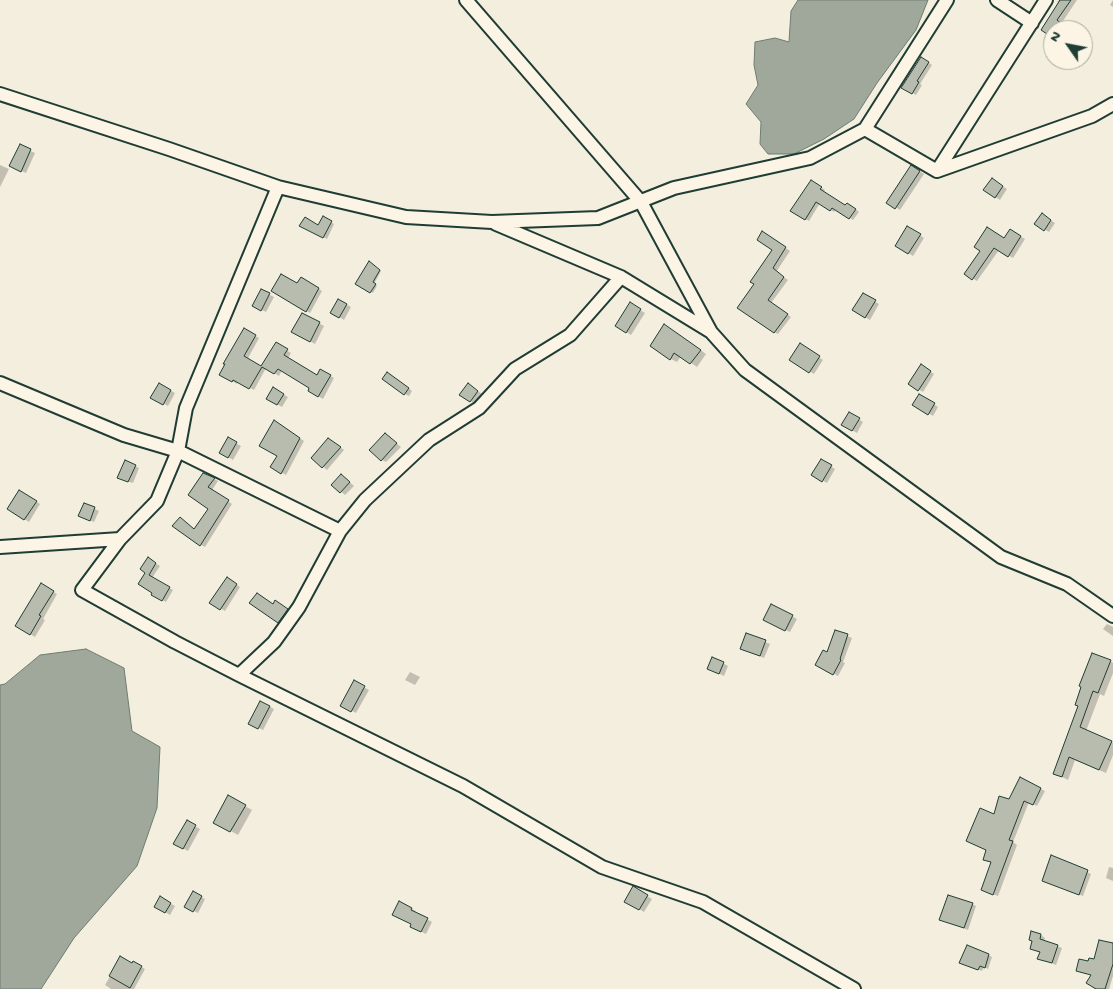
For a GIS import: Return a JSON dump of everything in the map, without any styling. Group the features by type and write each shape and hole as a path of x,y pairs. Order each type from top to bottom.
{"street":[{"path":"466,0 641,202 711,332 746,370 1001,557 1067,584 1113,616"},
{"path":"0,94 278,187 406,217 492,222 598,218 674,188 810,158 865,130 947,0"},
{"path":"998,0 1032,22"},
{"path":"937,171 1046,0"},
{"path":"865,130 937,171 1092,116 1113,104"},
{"path":"278,187 186,408 178,451 157,501 120,539 82,590 239,675 463,786 602,867 703,902 854,989"},
{"path":"492,222 621,277 711,332"},
{"path":"239,675 274,642 299,607 340,531 364,500 430,440 479,408 515,369 570,335 621,277"},
{"path":"0,383 124,435 178,451 340,531"},
{"path":"0,547 120,539"}],"shaded area":[{"path":"798,0 928,0 916,30 877,83 854,119 824,139 794,154 768,154 760,144 761,122 746,104 758,85 754,65 755,42 775,38 789,42 791,11"},
{"path":"86,649 124,668 132,731 160,747 157,808 137,866 74,938 41,989 0,989 0,685 5,684 40,655"}],"building":[{"path":"1060,0 1071,0 1057,20 1047,20"},
{"path":"921,57 929,62 917,81 919,82 912,94 901,88"},
{"path":"20,144 31,149 21,172 9,166"},
{"path":"911,165 920,171 895,209 886,203"},
{"path":"992,178 1003,186 995,198 983,190"},
{"path":"811,180 822,187 820,189 845,205 847,203 856,209 849,219 832,208 830,211 816,202 805,220 790,211"},
{"path":"1042,213 1051,220 1044,231 1034,224"},
{"path":"323,216 332,221 323,238 299,226 305,217 318,225"},
{"path":"907,226 921,234 908,254 895,246"},
{"path":"987,227 1004,238 1010,229 1021,236 1008,257 994,248 972,280 964,274 980,251 974,247"},
{"path":"762,231 786,247 773,268 784,277 768,300 788,314 774,333 737,308 754,284 750,282 772,250 757,240"},
{"path":"369,261 380,270 373,282 376,284 370,293 355,284"},
{"path":"281,274 297,283 301,277 319,288 306,312 271,291"},
{"path":"261,289 270,293 261,311 252,306"},
{"path":"863,293 876,300 865,318 852,310"},
{"path":"338,299 347,304 339,318 330,313"},
{"path":"630,302 641,309 626,333 615,326"},
{"path":"302,313 320,322 310,342 291,332"},
{"path":"664,324 701,350 690,364 674,353 670,360 650,346"},
{"path":"244,328 256,335 244,356 261,366 276,342 288,349 284,355 317,375 320,369 331,375 318,397 308,391 309,388 278,369 274,374 262,367 249,389 219,375 225,364 223,364"},
{"path":"800,343 820,356 809,373 789,360"},
{"path":"921,364 931,371 918,391 908,384"},
{"path":"387,372 409,388 404,395 382,379"},
{"path":"159,383 171,390 163,405 150,398"},
{"path":"468,383 478,391 470,402 459,395"},
{"path":"273,387 284,394 277,405 266,399"},
{"path":"919,394 935,403 928,415 912,405"},
{"path":"849,412 860,418 852,431 841,425"},
{"path":"274,420 300,438 281,474 270,467 277,456 259,446"},
{"path":"385,433 397,443 381,461 369,450"},
{"path":"228,437 237,442 228,458 219,453"},
{"path":"328,438 341,447 322,468 311,458"},
{"path":"821,459 832,465 822,482 811,475"},
{"path":"125,460 136,465 128,482 117,478"},
{"path":"203,473 215,478 208,487 229,500 200,546 172,526 180,517 194,529 208,509 188,495"},
{"path":"341,474 350,482 340,493 331,485"},
{"path":"19,490 37,501 24,520 7,509"},
{"path":"84,503 95,507 90,521 78,516"},
{"path":"148,557 156,563 149,575 170,587 162,601 138,584 145,573 140,569"},
{"path":"227,577 237,584 220,610 209,603"},
{"path":"41,583 54,591 39,615 41,616 30,635 15,626"},
{"path":"257,593 273,604 275,600 288,609 278,623 249,603"},
{"path":"771,604 793,615 785,631 763,620"},
{"path":"835,630 848,634 841,660 833,675 815,665 823,650 827,652"},
{"path":"746,633 766,640 760,656 740,649"},
{"path":"1092,653 1111,660 1098,693 1093,691 1080,727 1112,741 1099,770 1069,757 1062,777 1053,774 1078,706 1075,705 1081,687 1079,686"},
{"path":"712,657 724,662 719,674 707,669"},
{"path":"354,680 365,686 351,712 340,706"},
{"path":"260,701 270,706 258,729 248,724"},
{"path":"1020,777 1041,788 1033,805 1024,801 1009,840 1013,841 993,895 981,890 991,862 983,860 986,850 966,841 980,808 994,814 999,796 1009,799"},
{"path":"228,795 246,805 230,832 213,823"},
{"path":"187,820 196,825 183,849 173,844"},
{"path":"1051,855 1088,870 1079,895 1042,881"},
{"path":"633,886 648,895 639,910 624,902"},
{"path":"193,891 202,896 193,912 184,907"},
{"path":"948,895 973,903 964,928 939,920"},
{"path":"160,896 171,903 165,913 154,907"},
{"path":"399,901 412,908 411,910 428,918 421,932 410,927 411,924 392,915"},
{"path":"1031,931 1041,934 1040,939 1058,945 1052,963 1037,959 1040,952 1030,949 1032,941 1029,940"},
{"path":"1099,940 1113,943 1113,964 1105,989 1096,989 1086,983 1091,975 1076,971 1079,959 1088,961 1089,958 1094,959"},
{"path":"967,945 989,954 985,968 980,966 978,970 959,963"},
{"path":"120,956 142,966 130,988 109,976"}]}
